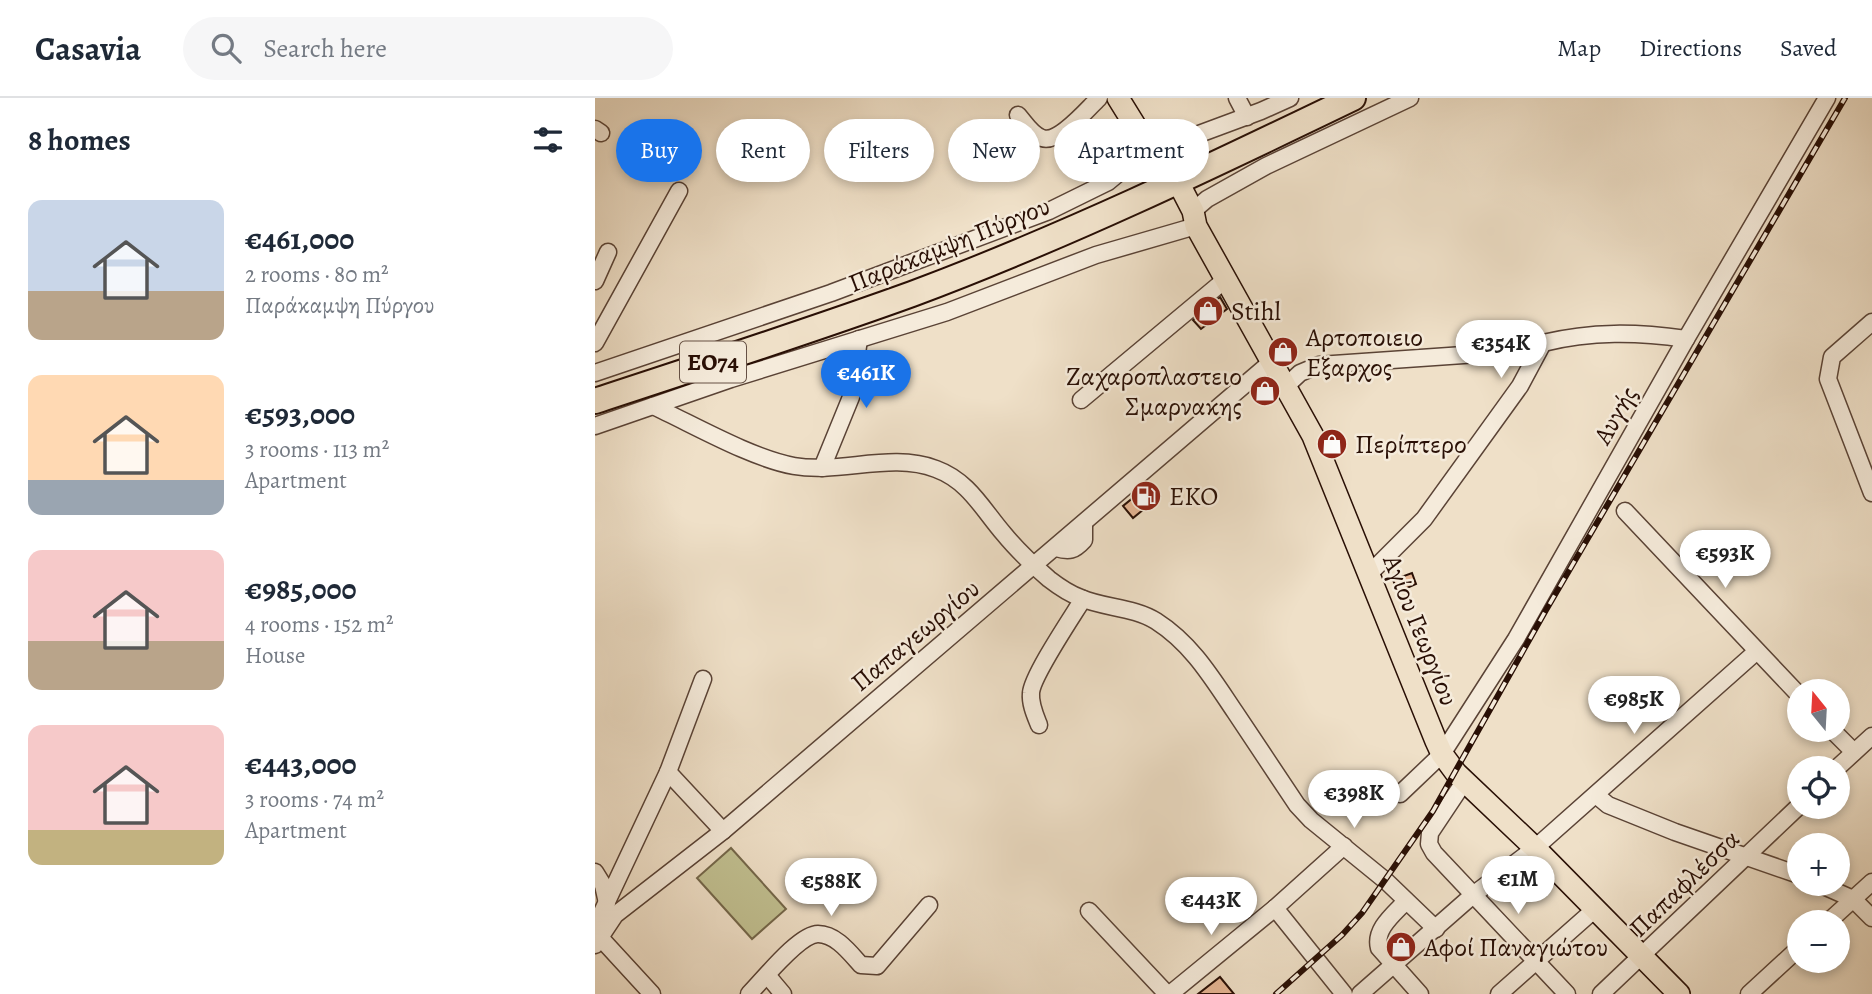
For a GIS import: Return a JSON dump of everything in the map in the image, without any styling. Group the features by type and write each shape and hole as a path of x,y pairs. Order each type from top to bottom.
{"highway":[{"name":"Παράκαμψη Πύργου","path":"595,401 775,342 912,293 1171,185 1353,98"}],"main road":[{"name":"Αγίου Γεωργίου","path":"1118,98 1131,119"},
{"name":"Αγίου Γεωργίου","path":"1168,182 1177,209 1195,218 1270,363 1313,436 1442,754 1465,782 1535,848 1679,994"}],"street":[{"path":"1018,115 1040,138 1049,140 1060,135 1099,98"},
{"path":"1237,98 1247,117"},
{"path":"1209,131 1290,98"},
{"path":"595,426 731,379 947,312 1195,218 1207,199 1266,166 1410,98"},
{"name":"Αυγής","path":"1400,794 1442,754 1516,639 1686,339 1827,98"},
{"path":"595,373 831,293 1049,211 1108,182"},
{"path":"595,343 679,191"},
{"path":"595,281 608,252"},
{"path":"1081,400 1226,279"},
{"path":"1872,321 1832,357 1828,379 1872,492"},
{"path":"1285,387 1300,373 1319,365 1478,354 1596,334 1643,333 1686,339"},
{"path":"822,468 852,397 859,339"},
{"path":"1368,575 1424,519 1520,386 1543,343"},
{"name":"Παπαγεωργίου","path":"596,935 615,915 723,831 1270,363"},
{"path":"653,406 763,457 794,466 822,468 887,463 912,464 936,469 961,483 976,497 1002,533 1051,580 1083,599 1153,619 1191,649 1209,671 1297,805 1436,929"},
{"path":"1625,510 1787,682"},
{"path":"1038,725 1030,690 1083,599"},
{"path":"1360,994 1473,895 1535,848 1757,651"},
{"path":"652,994 596,935 607,903 668,772 703,679"},
{"path":"1850,756 1872,736"},
{"path":"1844,742 1854,752"},
{"path":"668,772 723,831"},
{"path":"1465,782 1430,833 1429,844 1434,853 1567,994"},
{"path":"1596,795 1608,805 1664,828 1787,871"},
{"name":"Παπαφλέσσα","path":"1601,994 1642,958 1787,818"},
{"path":"1089,911 1168,994 1275,908 1344,846"},
{"path":"595,872 604,885 607,903"},
{"path":"1841,910 1872,882"},
{"path":"1846,896 1853,899 1872,918"},
{"path":"1406,901 1379,931 1377,940 1379,948 1420,994"},
{"path":"749,994 804,939 817,934 831,937 846,948 861,965 877,966 929,905"},
{"path":"1275,908 1344,994"},
{"path":"1499,994 1594,910"},
{"path":"1749,994 1787,959"},
{"path":"768,975 783,994"}],"shaded area":[{"path":"731,848 786,909 752,939 697,878"}],"building":[{"name":"Stihl","path":"1220,297 1227,309 1201,329 1193,320"},
{"path":"1150,484 1160,496 1133,518 1123,506"},
{"path":"1412,573 1416,584 1398,592 1393,580"},
{"path":"1220,977 1234,994 1198,994"}],"railway":[{"path":"1276,994 1342,935 1362,913 1433,811 1546,610 1845,98"}],"place":[{"name":"Stihl","path":"1208,311"},
{"name":"Αρτοποιειο Εξαρχος","path":"1283,352"},
{"name":"Ζαχαροπλαστειο Σμαρνακης","path":"1265,391"},
{"name":"Περίπτερο","path":"1332,444"},
{"name":"EKO","path":"1146,496"},
{"name":"Αφοί Παναγιώτου","path":"1401,947"}]}
